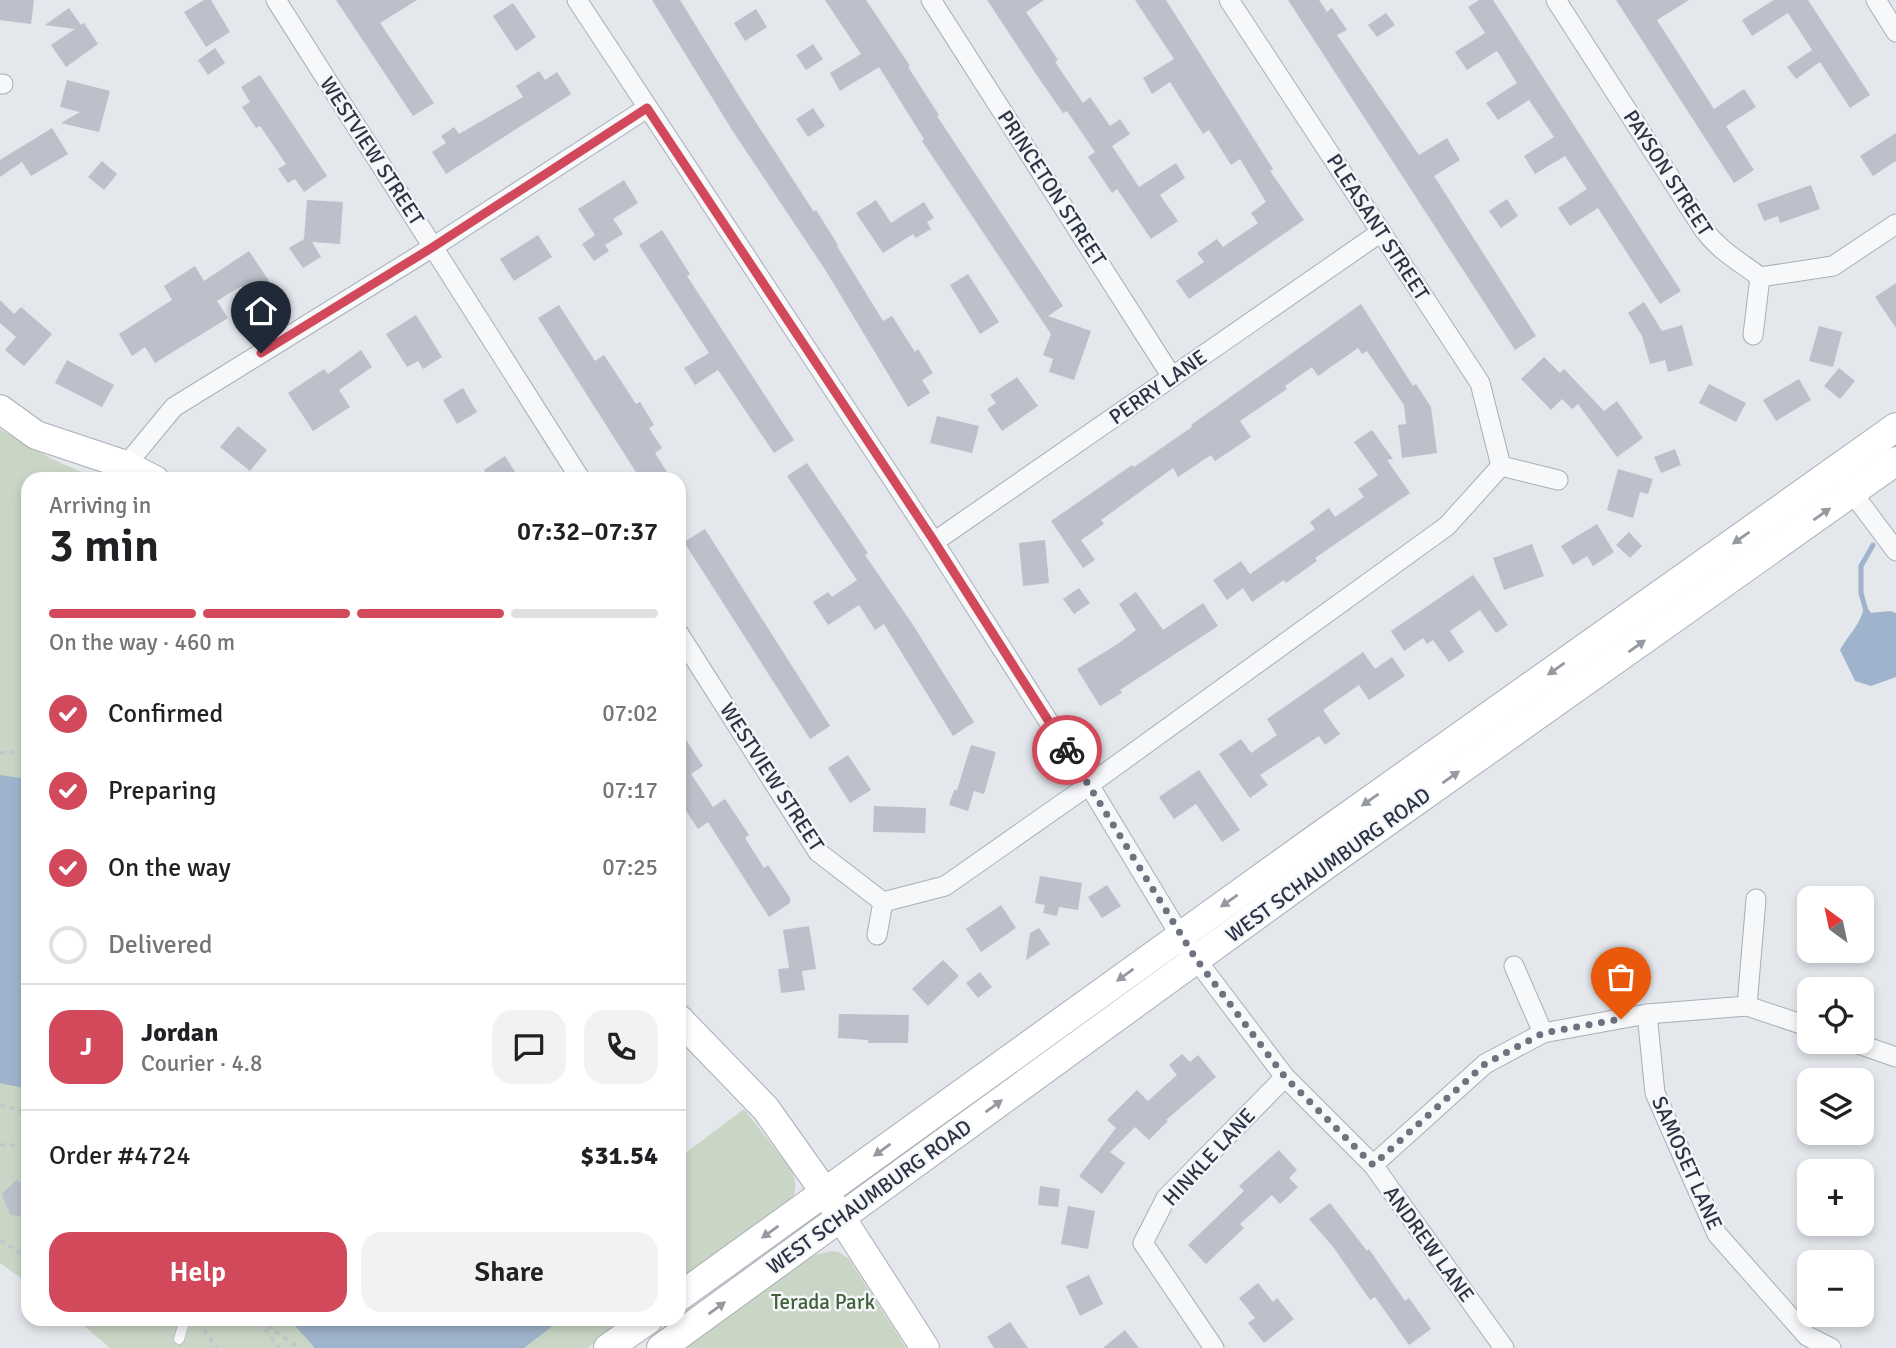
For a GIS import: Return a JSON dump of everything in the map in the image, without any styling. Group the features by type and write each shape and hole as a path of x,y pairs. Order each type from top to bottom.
{"main road":[{"path":"0,409 36,435 139,472"},
{"name":"WEST SCHAUMBURG ROAD","path":"686,1292 824,1191 1189,948 1845,482 1896,427"},
{"name":"WEST SCHAUMBURG ROAD","path":"1845,482 1896,461"},
{"name":"WEST SCHAUMBURG ROAD","path":"661,1348 841,1218 1189,948"},
{"path":"686,1026 766,1109 824,1191 925,1348"},
{"path":"608,1348 639,1326"}],"street":[{"name":"WESTVIEW STREET","path":"276,0 576,472"},
{"name":"ANDREW LANE","path":"577,0 934,541 1189,948 1285,1077 1373,1165 1504,1348"},
{"name":"PRINCETON STREET","path":"931,0 1172,377"},
{"name":"PLEASANT STREET","path":"1229,0 1480,383 1501,466"},
{"name":"PAYSON STREET","path":"1556,0 1704,230 1722,251 1760,277"},
{"path":"1876,0 1896,32"},
{"path":"127,466 174,407 433,247 647,108"},
{"path":"1753,335 1760,277 1833,266 1896,224"},
{"name":"PERRY LANE","path":"934,541 1381,232"},
{"path":"877,935 883,902 945,886 1089,785 1447,526 1501,466 1558,480"},
{"path":"1845,482 1896,551"},
{"name":"WESTVIEW STREET","path":"686,645 818,852 883,902"},
{"path":"1746,1006 1756,899"},
{"path":"1514,967 1543,1033"},
{"path":"1373,1165 1485,1064 1543,1033 1647,1014 1746,1006 1797,1023"},
{"name":"SAMOSET LANE","path":"1647,1014 1655,1093 1717,1234 1807,1336 1831,1348"},
{"path":"1874,1049 1896,1057"},
{"name":"HINKLE LANE","path":"1214,1348 1143,1243 1166,1198 1285,1077"}],"lane":[{"path":"179,1339 183,1326"}],"path":[{"path":"0,753 21,752"},
{"path":"0,1105 21,1111"},
{"path":"0,1144 21,1146"},
{"path":"0,1240 21,1254"},
{"path":"202,1326 217,1348"},
{"path":"262,1326 279,1348"},
{"path":"267,1326 299,1348"}],"green space":[{"path":"0,429 52,459 81,472 21,472 21,1278 0,1263"},
{"path":"744,1109 790,1168 795,1190 790,1203 686,1277 686,1153"},
{"name":"Terada Park","path":"831,1251 839,1252 849,1259 906,1348 683,1348 812,1256"},
{"path":"84,1326 618,1326 587,1348 110,1348"}],"water":[{"path":"1865,605 1871,613 1896,613 1896,677 1871,686 1855,681 1840,650 1857,624"},
{"path":"0,775 21,778 21,1088 0,1083"},
{"path":"295,1326 552,1326 524,1348 315,1348"}],"building":[{"path":"0,0 34,0 31,24 0,20"},
{"path":"204,0 211,0 230,32 206,47 184,12"},
{"path":"336,0 417,0 380,23 434,103 413,116"},
{"path":"652,0 680,0 814,212 816,210 883,321 892,316 915,352 918,349 933,373 922,380 930,393 908,407 826,271 732,130"},
{"path":"825,0 866,0 910,66 908,67 939,115 937,116 1063,306 1048,316 1091,331 1074,380 1049,372 1053,359 1043,355 1051,334 922,141 924,139 879,67 840,91 830,73 861,54"},
{"path":"987,0 1044,0 1026,12 1083,103 1090,97 1110,126 1120,119 1130,134 1112,146 1139,187 1176,163 1185,178 1160,195 1178,221 1151,239 1117,189 1112,193 1088,157 1095,152 1067,111 1063,113"},
{"path":"1135,0 1166,0 1273,169 1270,171 1304,220 1189,299 1176,281 1204,262 1197,253 1217,239 1223,247 1258,223 1251,213 1266,202 1240,159 1231,165 1209,130 1203,134 1170,82 1152,94 1143,78 1174,59"},
{"path":"1288,0 1319,0 1327,12 1332,8 1347,30 1337,35 1419,155 1447,138 1460,160 1434,176 1536,336 1515,350"},
{"path":"1479,0 1493,0 1681,291 1660,304 1598,208 1570,226 1558,208 1587,189 1565,156 1535,174 1524,156 1554,137 1529,100 1498,120 1486,103 1517,83 1497,51 1467,70 1455,52 1485,33 1468,7"},
{"path":"1616,0 1689,0 1657,20 1714,109 1744,89 1756,107 1726,126 1754,170 1734,183"},
{"path":"1774,0 1808,0 1870,95 1850,108 1820,62 1796,79 1787,67 1812,50 1788,13 1752,36 1742,20"},
{"path":"513,3 536,37 516,51 493,16"},
{"path":"69,8 81,25 84,23 98,44 66,67 51,45 75,29 45,25"},
{"path":"756,9 767,27 745,41 734,23"},
{"path":"1386,13 1395,25 1377,37 1368,25"},
{"path":"813,44 823,59 806,70 796,55"},
{"path":"215,48 225,63 208,75 198,60"},
{"path":"539,71 545,80 557,72 571,94 446,174 432,152 446,143 441,136 454,127 459,134 523,97 516,86"},
{"path":"260,75 327,176 304,192 295,179 288,183 278,169 286,164 260,126 256,128 242,107 250,102 241,87"},
{"path":"67,80 110,91 99,132 61,123 80,112 60,107"},
{"path":"813,108 825,126 808,137 796,119"},
{"path":"52,128 68,154 31,176 22,162 0,177 0,160"},
{"path":"1896,133 1896,161 1873,176 1860,156"},
{"path":"102,161 117,174 104,190 88,177"},
{"path":"624,180 638,203 613,219 623,234 605,245 609,251 594,261 582,244 595,235 578,209"},
{"path":"1811,185 1820,209 1780,223 1778,216 1764,221 1757,204"},
{"path":"1507,199 1518,216 1501,228 1489,211"},
{"path":"307,200 343,202 340,244 312,242 321,257 303,268 289,248 304,239"},
{"path":"876,200 891,223 924,202 934,218 927,222 931,229 916,238 913,234 883,253 856,213"},
{"path":"662,230 690,274 687,276 794,440 774,453 718,370 695,385 684,368 709,353 639,245"},
{"path":"538,235 552,257 514,281 500,259"},
{"path":"249,251 273,287 251,302 241,286 217,301 228,318 155,363 145,347 132,356 119,334 172,300 164,286 195,266 204,281"},
{"path":"968,274 999,322 980,334 950,285"},
{"path":"1896,283 1896,328 1875,297"},
{"path":"0,300 14,314 21,307 52,334 24,366 5,350 16,337 0,323"},
{"path":"1644,302 1662,331 1682,325 1693,365 1668,372 1665,360 1650,364 1642,336 1628,313"},
{"path":"1361,304 1413,386 1416,384 1431,407 1437,453 1402,458 1398,425 1406,424 1404,405 1367,351 1362,354 1358,348 1318,376 1312,367 1285,386 1287,389 1240,421 1251,437 1215,461 1211,455 1178,477 1173,468 1101,520 1104,524 1081,540 1095,560 1083,568 1051,521 1192,427 1191,425"},
{"path":"559,305 595,361 604,355 636,404 640,402 654,425 649,428 662,448 655,453 667,472 636,472 538,318"},
{"path":"416,315 442,357 423,369 418,361 407,367 386,334"},
{"path":"1819,326 1842,332 1833,367 1809,361"},
{"path":"361,350 372,367 339,390 350,407 313,431 288,393 324,369 328,374"},
{"path":"1544,357 1560,373 1564,369 1604,411 1617,401 1643,438 1617,457 1578,404 1572,409 1562,399 1551,410 1521,379"},
{"path":"67,360 114,385 102,407 55,383"},
{"path":"1839,368 1855,381 1840,399 1824,386"},
{"path":"1017,377 1038,406 1002,431 987,409 996,403 990,395"},
{"path":"1799,379 1811,400 1776,421 1763,400"},
{"path":"1709,384 1746,403 1736,422 1699,403"},
{"path":"463,388 477,412 457,424 443,400"},
{"path":"937,416 979,426 972,453 930,443"},
{"path":"238,426 267,450 250,471 220,447"},
{"path":"1372,430 1393,459 1387,460 1410,493 1315,558 1317,561 1286,583 1284,580 1252,602 1243,588 1227,600 1213,580 1241,561 1250,574 1315,529 1310,522 1329,508 1335,517 1364,497 1358,489 1378,475 1354,442"},
{"path":"1675,449 1681,465 1661,473 1654,457"},
{"path":"505,456 515,472 485,472 484,470"},
{"path":"807,463 868,553 865,555 974,722 953,736 884,624 875,630 859,605 828,625 813,602 828,592 832,597 857,580 787,476"},
{"path":"1618,469 1653,479 1648,494 1640,492 1633,518 1607,510"},
{"path":"1597,524 1614,552 1593,566 1587,556 1573,565 1561,546"},
{"path":"705,529 830,726 810,739 686,545 686,541"},
{"path":"1629,532 1642,546 1630,558 1616,545"},
{"path":"1045,540 1049,583 1023,586 1019,543"},
{"path":"1532,544 1544,576 1504,590 1493,558"},
{"path":"1473,575 1508,625 1496,633 1480,610 1450,631 1464,652 1449,662 1433,640 1427,644 1423,638 1404,651 1391,631"},
{"path":"1079,588 1090,603 1074,614 1063,599"},
{"path":"1136,592 1163,630 1203,603 1218,626 1100,706 1077,669 1136,630 1119,604"},
{"path":"1363,652 1375,669 1392,657 1405,676 1369,700 1359,685 1323,710 1340,734 1325,745 1319,736 1260,775 1268,785 1250,798 1219,754 1241,739 1251,753 1277,735 1267,719"},
{"path":"686,740 703,766 691,774 713,807 725,799 749,835 745,838 764,868 768,865 790,898 790,903 769,917 708,822 698,829 686,811"},
{"path":"971,745 996,752 984,794 974,791 968,811 949,805 954,790 957,790"},
{"path":"848,755 871,790 850,803 828,768"},
{"path":"1199,770 1240,830 1222,842 1196,804 1174,819 1159,797"},
{"path":"874,806 926,808 925,833 873,832"},
{"path":"1040,876 1082,883 1078,910 1059,907 1057,916 1043,913 1045,905 1035,903"},
{"path":"1107,885 1121,906 1102,918 1088,897"},
{"path":"1001,905 1016,928 981,952 966,929"},
{"path":"809,926 816,969 802,971 805,990 781,993 778,969 789,968 783,930"},
{"path":"1039,928 1050,944 1026,960 1030,933"},
{"path":"943,960 959,976 928,1006 912,989"},
{"path":"980,972 992,987 978,998 966,983"},
{"path":"839,1014 909,1015 908,1043 868,1043 868,1040 838,1038"},
{"path":"1182,1054 1190,1062 1198,1055 1216,1077 1166,1120 1168,1121 1149,1140 1135,1127 1110,1152 1125,1163 1102,1194 1079,1176 1116,1128 1107,1120 1137,1090 1148,1101 1177,1075 1169,1065"},
{"path":"1279,1150 1297,1170 1289,1178 1298,1187 1280,1204 1272,1195 1240,1224 1244,1228 1206,1264 1188,1245 1244,1191 1239,1186"},
{"path":"16,1180 21,1182 21,1216 10,1215 2,1194"},
{"path":"1040,1186 1060,1189 1058,1207 1038,1205"},
{"path":"1330,1203 1367,1251 1369,1249 1405,1301 1409,1298 1431,1329 1409,1345 1375,1297 1370,1300 1334,1248 1309,1219"},
{"path":"1068,1206 1095,1211 1088,1249 1061,1244"},
{"path":"1089,1275 1103,1304 1080,1316 1066,1286"},
{"path":"1258,1283 1273,1302 1277,1298 1294,1319 1264,1343 1248,1323 1255,1318 1239,1298"},
{"path":"1010,1322 1028,1348 994,1348 987,1337"},
{"path":"1125,1330 1139,1348 1103,1348"}],"waterway":[{"path":"1866,611 1861,593 1861,566 1873,545"}],"way so far":[{"path":"1067,750 1189,950 1285,1077 1373,1165 1485,1064 1543,1033 1621,1019"}],"route":[{"path":"261,353 433,247 647,108 934,541 1067,750"}]}
